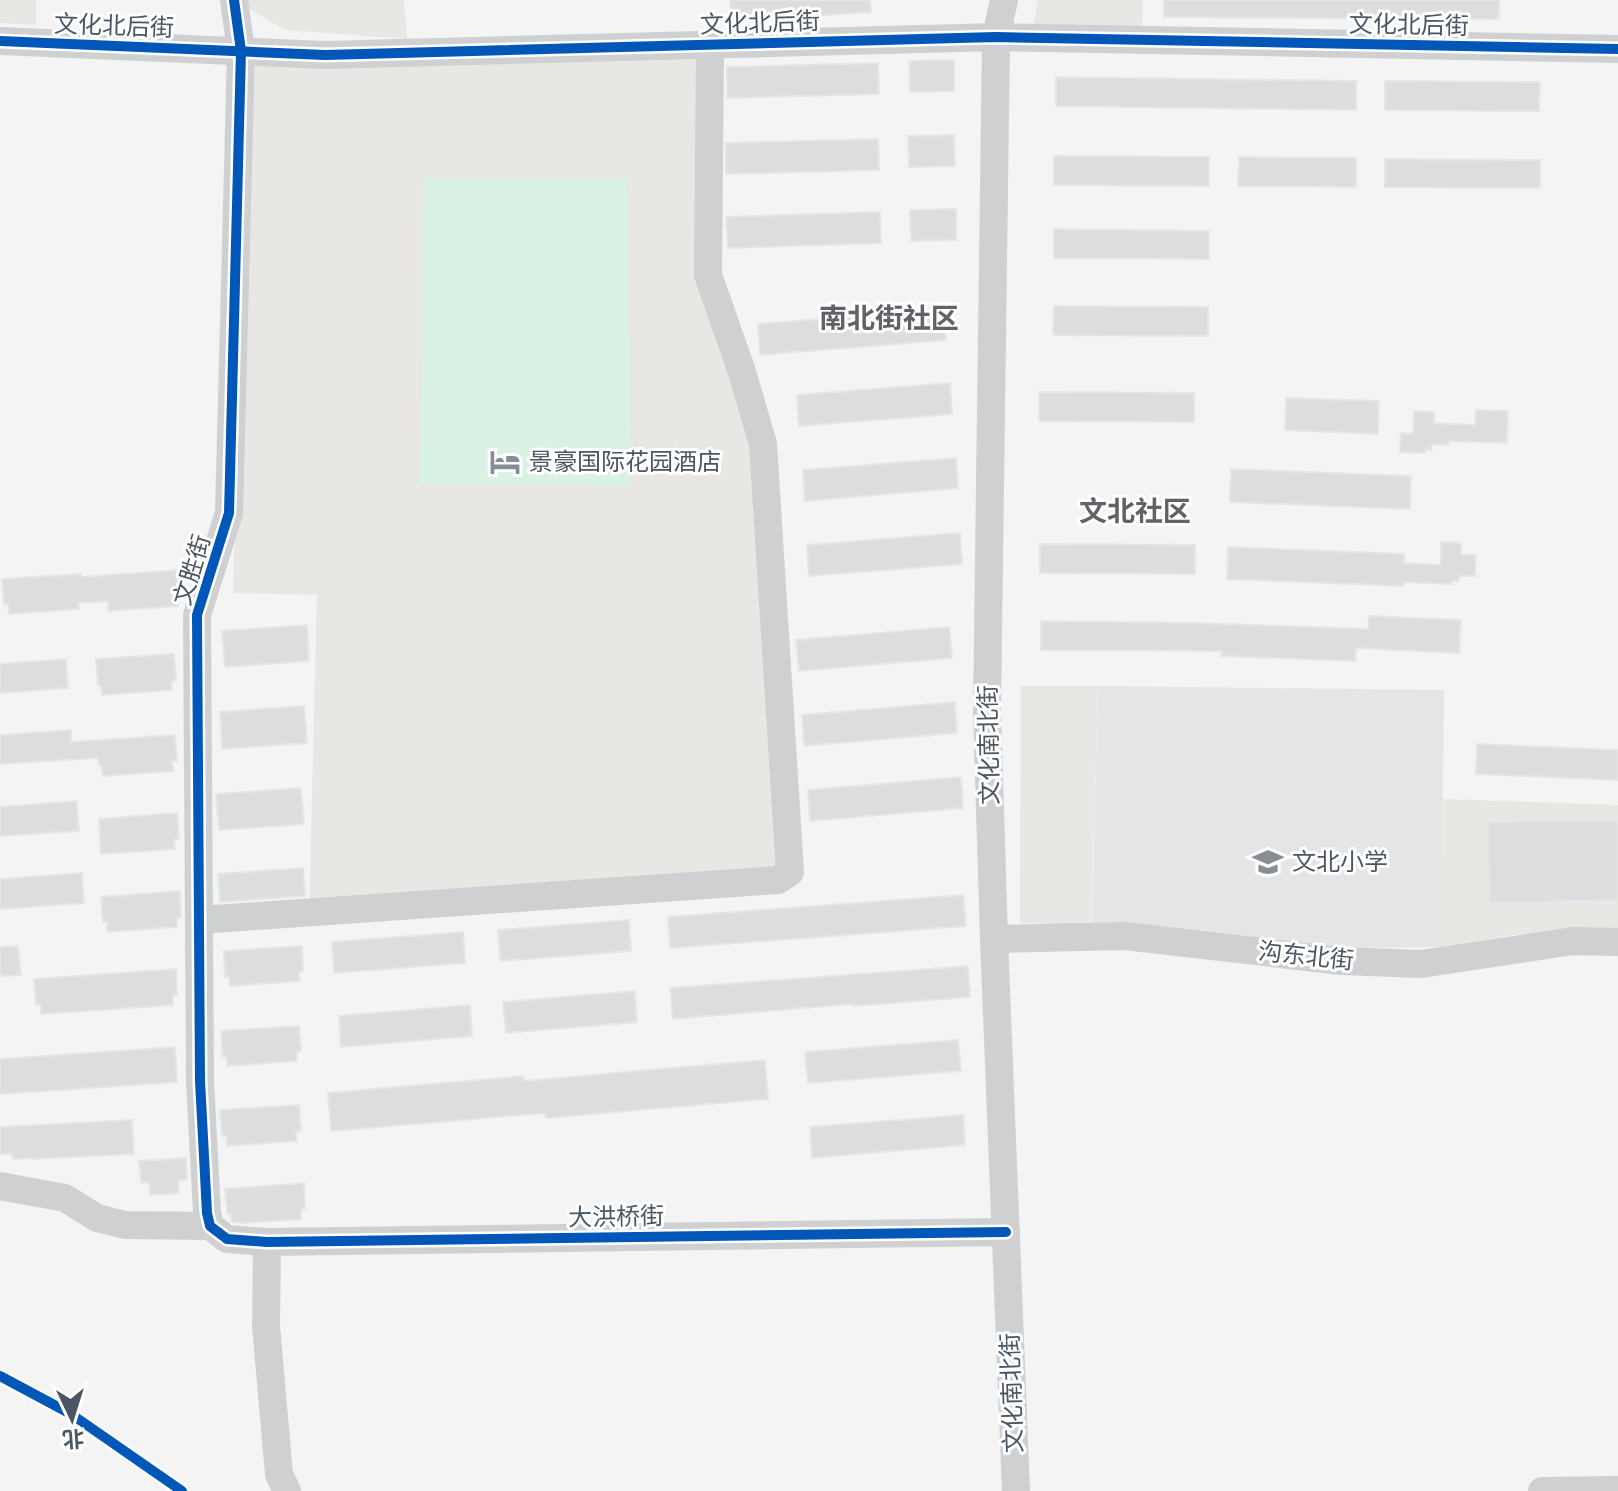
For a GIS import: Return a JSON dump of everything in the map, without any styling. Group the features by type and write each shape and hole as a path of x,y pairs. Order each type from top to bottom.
{"street":[{"name":"文胜街","path":"219,1232 207,1213 200,1081 197,615 229,513 241,51 234,0"},
{"name":"文化南北街","path":"1004,0 996,37 987,712 1016,1491"},
{"name":"文化北后街","path":"0,41 325,55 996,37 1618,49"},
{"path":"199,920 778,880 790,872 763,444 708,275 710,45"},
{"name":"沟东北街","path":"994,939 1125,936 1341,961 1421,964 1573,941 1618,942"},
{"name":"大洪桥街","path":"0,1186 65,1198 97,1218 125,1225 219,1232 267,1242 1006,1232"},
{"path":"267,1242 266,1326 279,1474 287,1491"},
{"path":"1542,1491 1618,1490"}],"shaded area":[{"path":"0,0 36,0 36,25 0,23"},
{"path":"247,0 404,0 407,39 285,30 248,8"},
{"path":"1038,0 1143,0 1142,30 1032,30"},
{"name":"景豪国际花园酒店","path":"702,58 704,211 780,488 799,884 309,916 317,595 233,593 247,67"},
{"path":"1021,686 1098,686 1091,925 1020,923"},
{"name":"文北小学","path":"1098,686 1444,690 1441,947 1344,948 1092,925"},
{"path":"1443,799 1618,805 1618,934 1520,934 1441,947"}],"green space":[{"path":"423,178 627,179 631,486 420,484"}],"building":[{"path":"730,0 870,0 871,12 731,21"},
{"path":"1164,0 1499,0 1499,19 1164,17"},
{"path":"954,60 954,91 910,92 909,61"},
{"path":"878,63 879,94 727,98 727,67"},
{"path":"1056,77 1356,81 1356,110 1056,106"},
{"path":"1385,81 1540,82 1539,111 1385,110"},
{"path":"954,135 955,166 909,167 908,136"},
{"path":"878,139 879,170 726,174 726,143"},
{"path":"1054,156 1209,157 1209,186 1054,185"},
{"path":"1239,157 1356,158 1356,187 1238,186"},
{"path":"1385,159 1540,160 1540,188 1385,187"},
{"path":"956,209 956,240 911,241 910,210"},
{"path":"880,212 881,243 728,248 726,217"},
{"path":"1054,229 1209,231 1209,259 1054,258"},
{"path":"1054,306 1208,307 1208,336 1053,335"},
{"path":"943,309 946,340 760,355 758,324"},
{"path":"950,383 952,414 799,426 797,395"},
{"path":"1039,392 1194,393 1194,422 1039,421"},
{"path":"1286,398 1379,401 1378,434 1285,430"},
{"path":"1476,410 1508,411 1507,443 1448,441 1448,445 1432,444 1432,450 1425,450 1425,453 1400,452 1401,433 1413,434 1414,411 1434,412 1434,423 1475,425"},
{"path":"956,458 958,488 805,501 803,470"},
{"path":"1231,469 1411,476 1410,509 1230,502"},
{"path":"960,533 962,564 809,576 807,545"},
{"path":"1441,542 1461,543 1461,554 1476,555 1475,576 1459,576 1459,581 1452,581 1452,584 1403,582 1403,586 1227,579 1228,547 1404,554 1404,563 1441,565"},
{"path":"1040,544 1195,545 1195,574 1040,573"},
{"path":"180,570 182,596 178,596 178,606 108,611 108,601 78,603 79,609 9,614 8,604 4,605 2,579"},
{"path":"1369,616 1461,620 1459,653 1356,648 1355,661 1221,656 1221,651 1041,650 1041,621 1368,629"},
{"path":"307,625 309,661 225,667 222,631"},
{"path":"949,627 952,658 799,671 796,640"},
{"path":"174,654 176,680 171,680 172,690 102,695 96,659"},
{"path":"66,659 68,688 0,693 0,664"},
{"path":"955,702 957,733 804,746 802,715"},
{"path":"304,706 307,743 222,749 220,712"},
{"path":"71,730 71,742 175,735 177,761 172,761 173,771 103,776 98,758 0,764 0,735"},
{"path":"1477,744 1618,750 1618,780 1476,774"},
{"path":"961,777 963,808 810,821 808,790"},
{"path":"301,788 304,824 219,830 216,794"},
{"path":"77,801 79,831 0,836 0,807"},
{"path":"177,813 179,839 174,839 175,849 101,854 99,819"},
{"path":"1618,820 1618,900 1489,903 1488,822"},
{"path":"303,868 305,896 220,902 218,874"},
{"path":"82,873 84,903 0,909 0,879"},
{"path":"180,891 181,917 177,917 177,927 107,932 101,897"},
{"path":"963,895 966,926 670,948 668,917"},
{"path":"629,920 631,951 500,961 498,930"},
{"path":"463,932 465,963 334,973 332,942"},
{"path":"18,946 21,975 0,976 0,947"},
{"path":"302,946 303,971 299,972 300,981 230,986 229,977 225,977 224,951"},
{"path":"968,966 970,997 673,1019 670,988"},
{"path":"176,969 177,995 173,995 173,1005 41,1014 41,1004 36,1005 34,979"},
{"path":"635,991 637,1022 506,1033 503,1002"},
{"path":"470,1005 472,1036 341,1047 339,1016"},
{"path":"299,1026 301,1051 297,1052 297,1061 227,1066 227,1057 223,1057 221,1031"},
{"path":"958,1040 961,1071 808,1083 805,1052"},
{"path":"175,1047 177,1082 0,1094 0,1059"},
{"path":"765,1060 768,1099 546,1118 545,1113 331,1131 328,1093 523,1076 523,1081"},
{"path":"299,1105 301,1131 296,1131 297,1141 227,1146 226,1136 222,1136 220,1110"},
{"path":"963,1115 965,1145 812,1158 810,1127"},
{"path":"132,1120 134,1154 13,1159 12,1154 0,1154 0,1127"},
{"path":"186,1158 187,1180 178,1180 179,1193 150,1195 149,1182 141,1183 139,1161"},
{"path":"304,1183 305,1209 301,1209 301,1219 242,1223 231,1221 231,1214 227,1214 225,1189"}],"cycle path":[{"path":"234,0 241,51 229,513 197,615 200,1081 210,1226 227,1239 267,1242 1006,1232"},
{"path":"0,41 325,55 996,37 1618,49"},
{"path":"0,1376 71,1414 182,1491"}],"place":[{"name":"景豪国际花园酒店","path":"505,462"},
{"name":"文北小学","path":"1268,862"}],"district":[{"name":"南北街社区","path":"889,318"},
{"name":"文北社区","path":"1135,511"}]}
